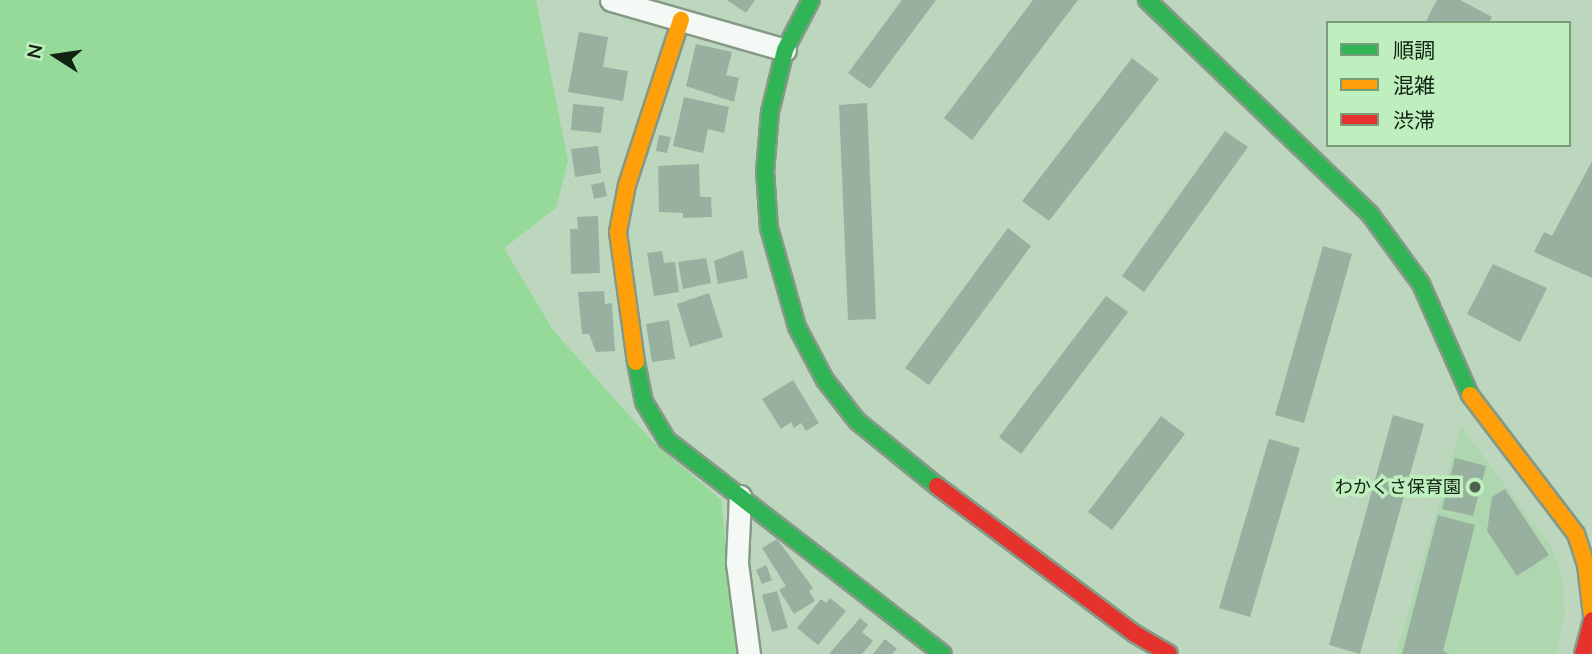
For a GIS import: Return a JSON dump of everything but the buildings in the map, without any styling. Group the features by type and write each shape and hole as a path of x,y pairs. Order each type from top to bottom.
{"street":[{"path":"811,0 785,50 770,112 765,171 769,228 797,327 825,380 857,421 892,453 1135,634 1169,654"},
{"path":"1147,0 1370,214 1398,249 1420,284 1470,396 1576,534 1586,565 1592,617 1583,654"},
{"path":"622,1 785,50"},
{"path":"681,20 627,185 618,232 626,311 637,377 654,425 667,440 943,654"},
{"path":"740,496 737,563 749,654"}],"shaded area":[{"path":"0,0 536,0 568,161 556,208 504,248 553,330 653,442 721,500 738,654 0,654"},
{"name":"わかくさ保育園","path":"1461,426 1552,548 1563,580 1565,613 1556,654 1396,654"}],"traffic: fast":[{"path":"811,0 785,50 770,112 765,171 769,228 797,327 825,380 857,421 937,486"},
{"path":"1147,0 1370,214 1421,284 1470,395"},
{"path":"636,362 644,402 667,440 943,654"}],"traffic: slow":[{"path":"636,362 618,232 627,185 681,20"},
{"path":"1470,395 1576,534 1586,565 1592,615"}],"traffic: jam":[{"path":"937,486 1135,634 1169,654"},
{"path":"1583,654 1592,620"}],"place":[{"name":"わかくさ保育園","path":"1475,487"}]}
